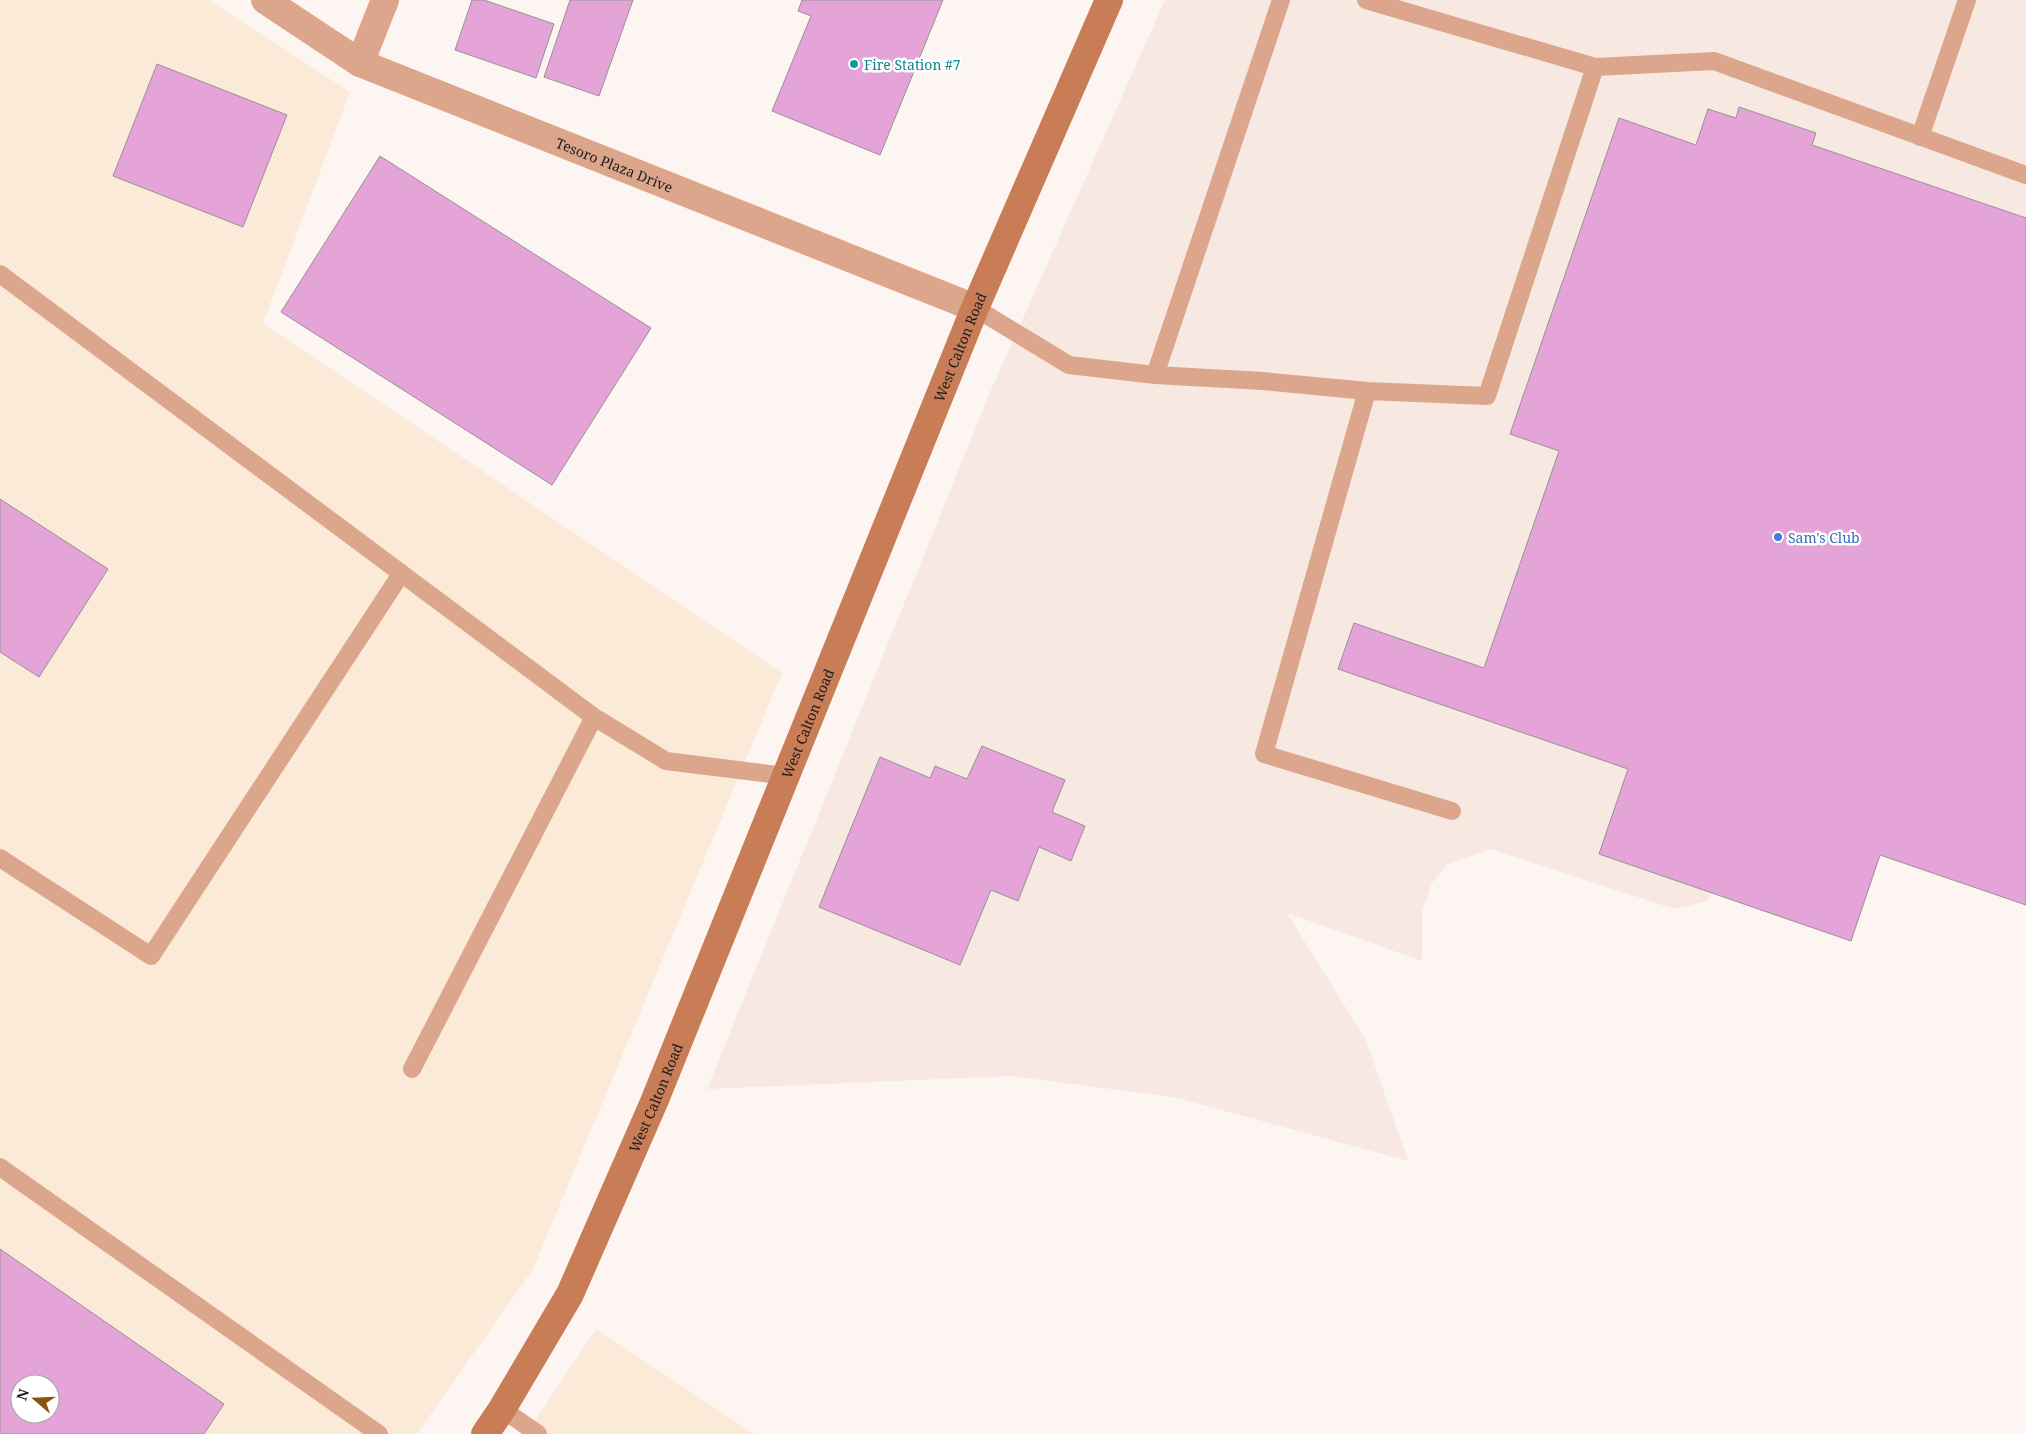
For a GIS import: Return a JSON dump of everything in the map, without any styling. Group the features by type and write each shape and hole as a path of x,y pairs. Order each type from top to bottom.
{"main road":[{"name":"West Calton Road","path":"485,1434 502,1409 570,1294 654,1102 975,308 1109,0"}],"street":[{"name":"Tesoro Plaza Drive","path":"265,0 360,63 975,308"},
{"path":"360,63 385,0"}],"lane":[{"path":"1155,375 1281,0"},
{"path":"1366,0 1595,66 1714,61 2026,175"},
{"path":"1920,137 1966,0"},
{"path":"975,308 1069,365 1155,375 1263,381 1367,391 1487,396 1595,66"},
{"path":"0,274 594,717 666,761 786,776"},
{"path":"1367,391 1264,754 1452,811"},
{"path":"0,858 152,956 401,574"},
{"path":"412,1069 594,717"},
{"path":"0,1167 379,1434"},
{"path":"502,1409 538,1434"}],"shaded area":[{"path":"0,0 209,0 350,92 263,323 782,673 533,1269 417,1434 0,1434"},
{"path":"1165,0 2026,0 2026,905 1881,855 1851,941 1711,893 1708,901 1674,909 1491,849 1448,864 1432,883 1422,912 1422,961 1287,913 1366,1040 1408,1161 1174,1097 1010,1076 707,1089 991,390"},
{"path":"596,1329 754,1434 526,1434"}],"building":[{"path":"472,0 484,0 554,24 536,78 455,50"},
{"path":"570,0 633,0 599,96 544,77"},
{"name":"Fire Station #7","path":"802,0 943,0 880,155 772,111 811,16 798,11"},
{"path":"157,64 287,115 243,227 113,176"},
{"name":"Sam's Club","path":"1739,107 1816,133 1812,145 2026,218 2026,905 1880,855 1851,941 1599,854 1628,769 1338,669 1354,623 1484,668 1559,451 1510,434 1619,118 1696,145 1708,109 1736,118"},
{"path":"380,156 651,328 552,485 281,312"},
{"path":"0,499 108,569 39,677 0,652"},
{"path":"982,746 1065,780 1052,812 1085,826 1071,861 1039,847 1018,901 991,890 960,965 819,907 880,757 930,778 935,766 967,779"},
{"path":"0,1249 224,1404 204,1434 0,1434"}],"place":[{"name":"Fire Station #7","path":"854,64"},
{"name":"Sam's Club","path":"1778,537"}]}
